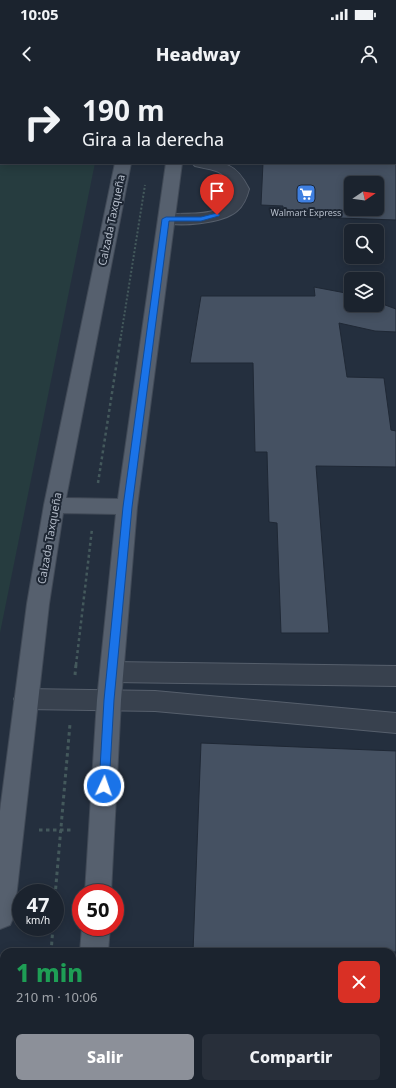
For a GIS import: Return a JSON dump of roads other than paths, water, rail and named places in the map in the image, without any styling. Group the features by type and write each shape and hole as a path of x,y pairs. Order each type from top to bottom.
{"main road":[{"name":"Calzada Taxqueña","path":"0,916 38,604 54,505 123,164"},
{"path":"99,884 109,700 127,507 174,164"},
{"path":"54,505 127,507"},
{"path":"94,948 95,936"}],"lane":[{"path":"166,219 201,219 217,215 230,209 237,202 241,189 236,177 224,167 206,164"},
{"path":"112,672 396,676"},
{"path":"26,699 184,703 396,723"}],"place":[{"name":"Walmart Express","path":"306,194"}]}
